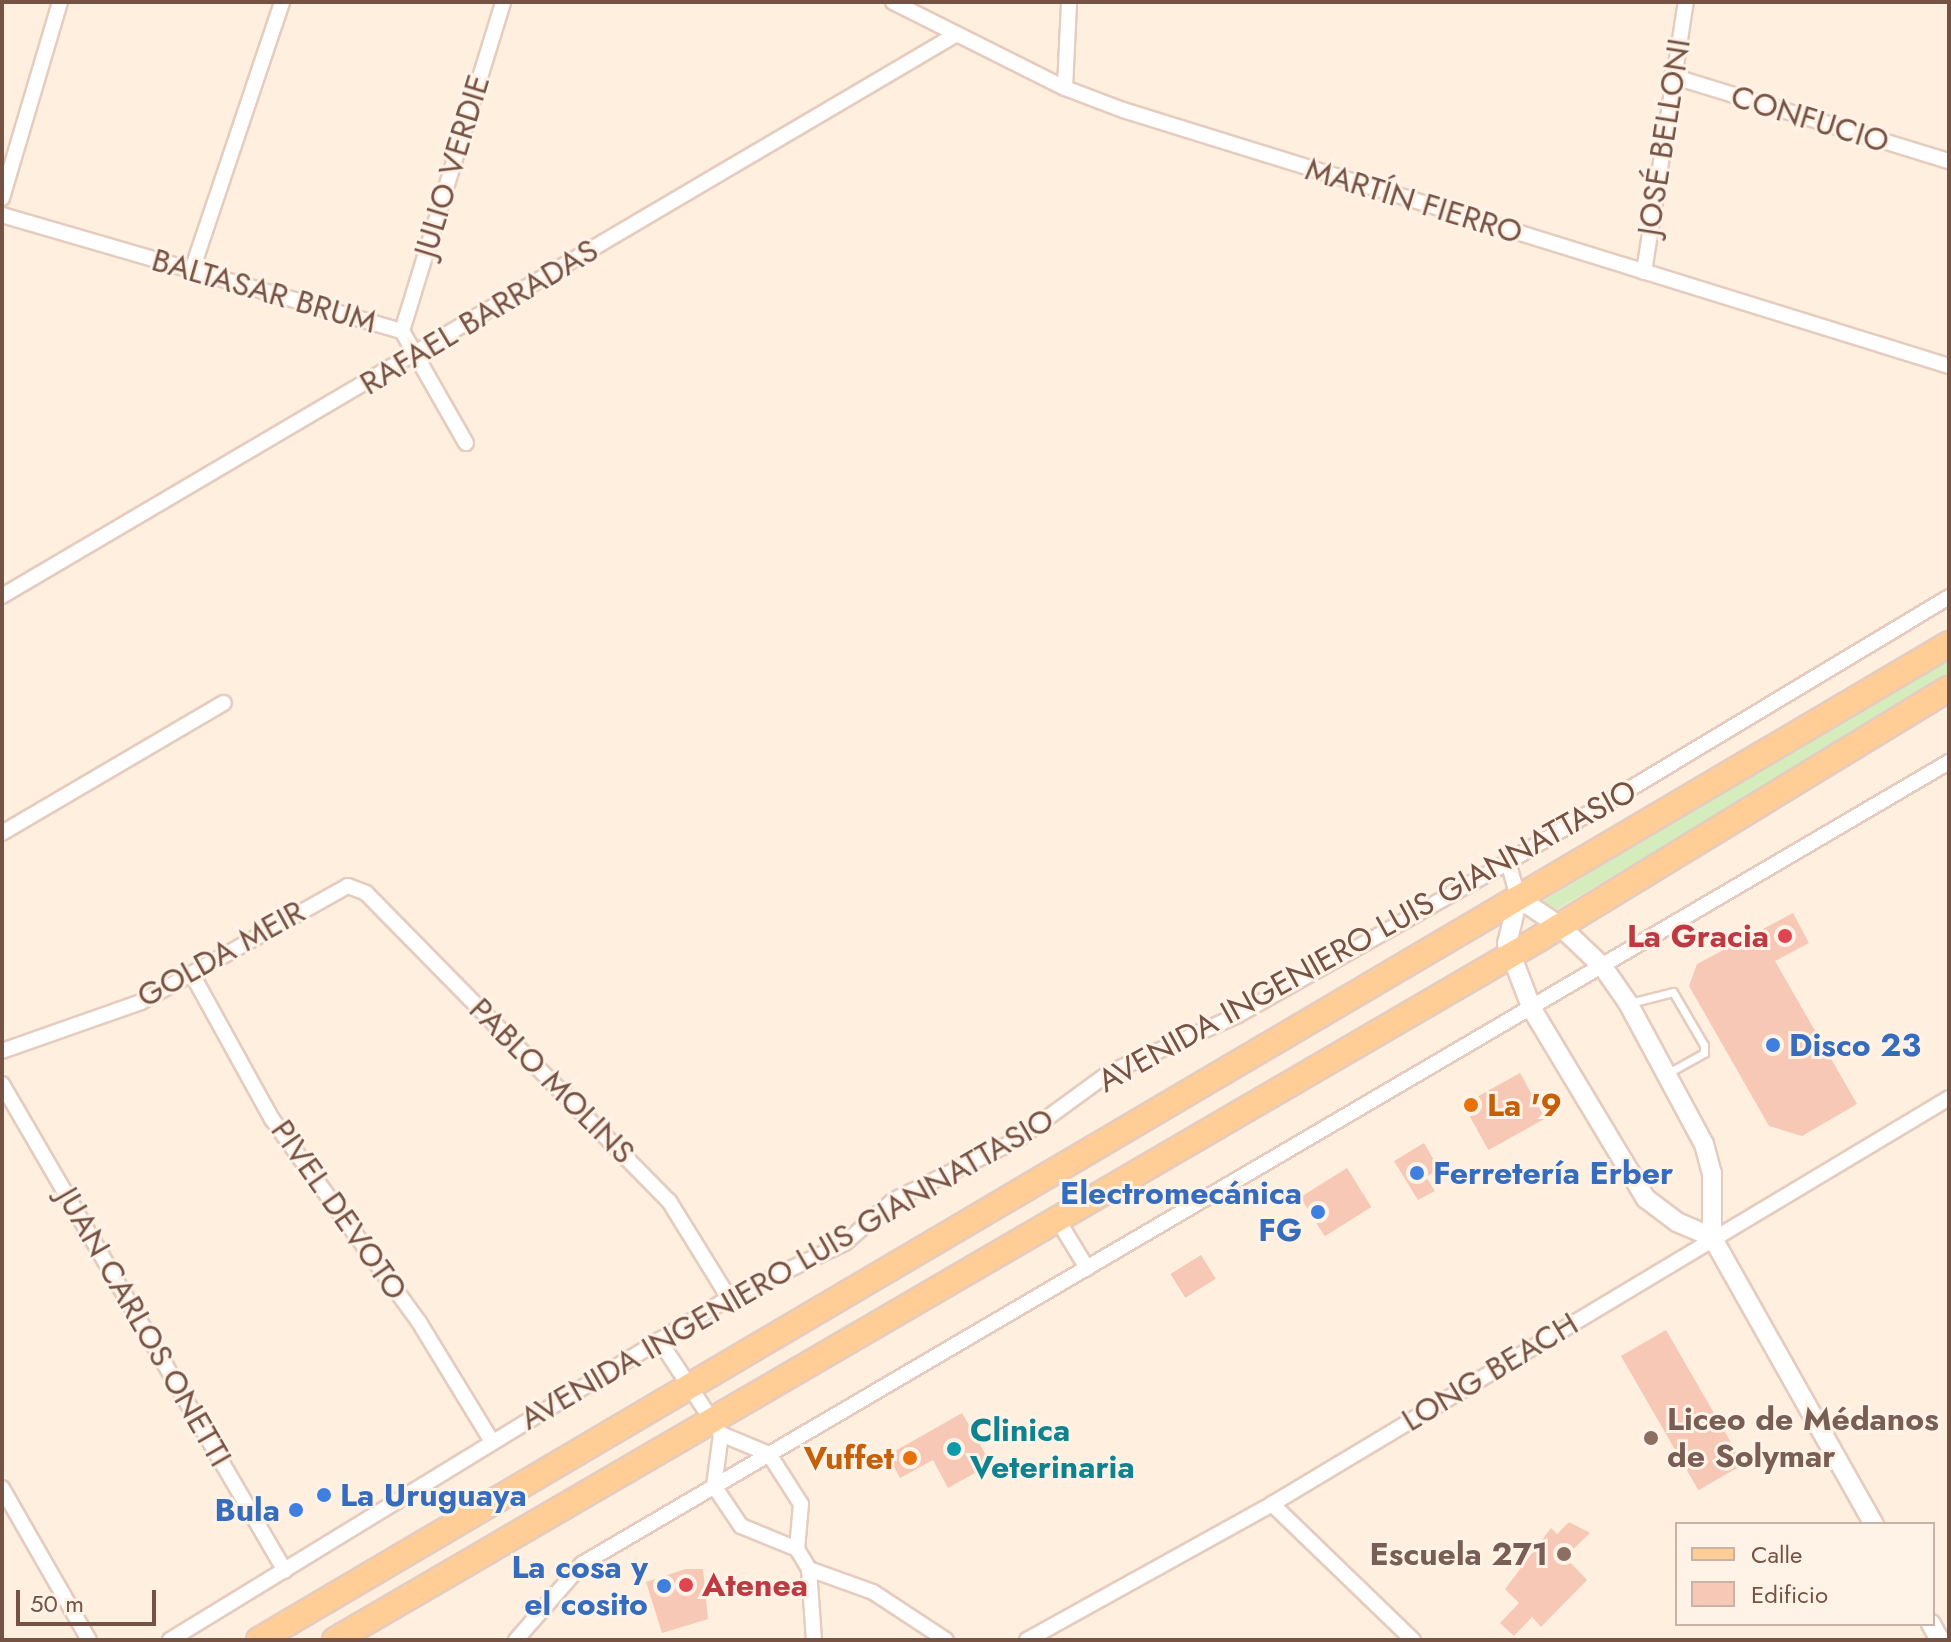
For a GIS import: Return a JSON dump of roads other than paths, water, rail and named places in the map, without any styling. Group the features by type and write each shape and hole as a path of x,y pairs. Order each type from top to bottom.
{"main road":[{"name":"AVENIDA INGENIERO LUIS GIANNATTASIO","path":"259,1640 1949,644"},
{"path":"335,1640 717,1427 1056,1217 1560,926 1949,688"}],"street":[{"path":"2,198 60,2"},
{"path":"192,270 282,2"},
{"name":"JULIO VERDIE","path":"402,331 503,2"},
{"name":"MARTÍN FIERRO","path":"893,2 1065,88 1949,366"},
{"path":"1065,88 1069,2"},
{"name":"JOSÉ BELLONI","path":"1644,272 1672,76 1686,2"},
{"name":"RAFAEL BARRADAS","path":"2,596 418,354 955,35"},
{"name":"CONFUCIO","path":"1672,76 1949,161"},
{"name":"BALTASAR BRUM","path":"2,215 402,331 418,354 466,443"},
{"name":"AVENIDA INGENIERO LUIS GIANNATTASIO","path":"170,1640 491,1440 729,1298 845,1243 894,1200 1017,1140 1109,1073 1238,1015 1508,862 1949,597"},
{"path":"2,833 224,703"},
{"path":"516,1640 582,1564 1949,762"},
{"path":"1508,862 1518,898 1507,929 1509,956 1532,1009 1646,1199 1677,1222 1712,1237"},
{"name":"PABLO MOLINS","path":"348,886 366,893 669,1201 729,1298"},
{"name":"GOLDA MEIR","path":"2,1051 141,1002 193,976 348,886"},
{"path":"1518,898 1560,926 1603,967 1628,1003 1666,1074 1712,1173 1712,1237 1873,1522"},
{"name":"PIVEL DEVOTO","path":"193,976 272,1119 419,1322 491,1440"},
{"name":"JUAN CARLOS ONETTI","path":"2,1084 285,1571"},
{"name":"LONG BEACH","path":"1027,1640 1272,1504 1712,1237 1949,1098"},
{"path":"1056,1217 1087,1268"},
{"path":"659,1340 717,1427 769,1454 801,1504 797,1549 809,1569 814,1640"},
{"path":"717,1427 714,1486 741,1526 797,1549"},
{"path":"2,1488 89,1640"},
{"path":"1272,1504 1413,1640"},
{"path":"809,1569 873,1592 946,1640"}],"lane":[{"path":"1628,1003 1673,992 1704,1045 1704,1053 1666,1074"}],"place":[{"name":"La Gracia","path":"1785,936"},
{"name":"Disco 23","path":"1773,1045"},
{"name":"La '9","path":"1471,1105"},
{"name":"Ferretería Erber","path":"1417,1173"},
{"name":"Electromecánica FG","path":"1318,1212"},
{"name":"Liceo de Médanos de Solymar","path":"1651,1438"},
{"name":"Clinica Veterinaria","path":"954,1449"},
{"name":"Vuffet","path":"910,1458"},
{"name":"La Uruguaya","path":"324,1495"},
{"name":"Bula","path":"296,1510"},
{"name":"Escuela 271","path":"1564,1554"},
{"name":"Atenea","path":"686,1585"},
{"name":"La cosa y el cosito","path":"664,1586"}]}
